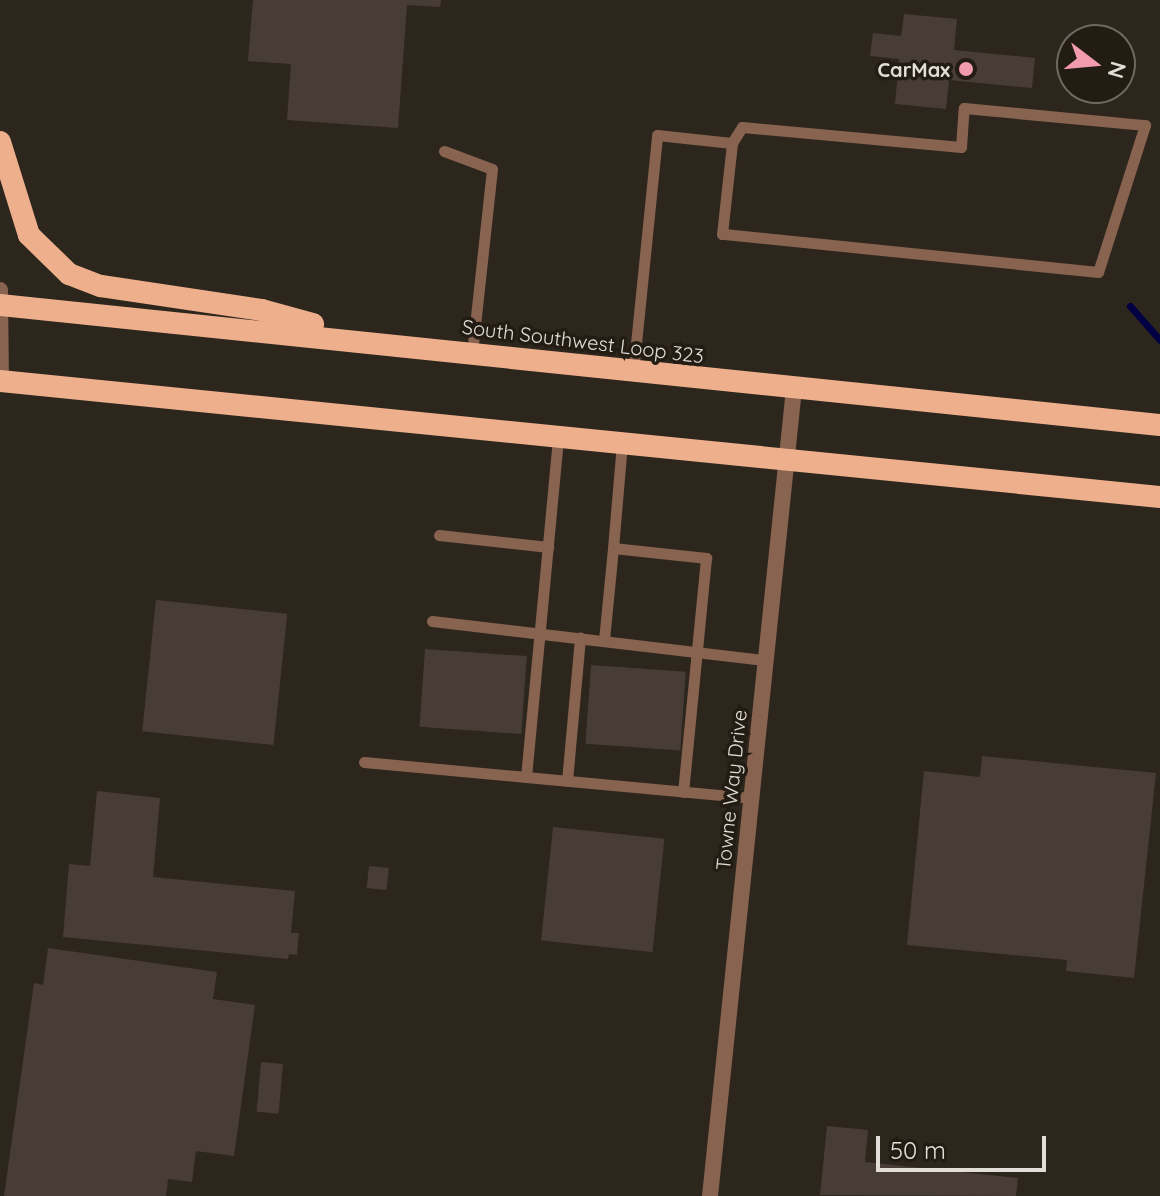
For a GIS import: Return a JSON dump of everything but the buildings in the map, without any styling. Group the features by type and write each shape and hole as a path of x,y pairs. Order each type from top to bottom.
{"highway":[{"path":"0,142 29,235 69,274 101,286 262,310 372,340"},
{"name":"South Southwest Loop 323","path":"0,300 372,340 633,373 1160,425"},
{"path":"0,386 558,436 1160,497"}],"street":[{"path":"0,300 0,386"},
{"name":"Towne Way Drive","path":"710,1196 794,388"}],"lane":[{"path":"964,108 1145,125 1098,272 722,234 732,143 742,127 961,147 964,108"},
{"path":"633,373 657,135 732,143"},
{"path":"444,151 492,169 472,352"},
{"path":"526,777 558,436"},
{"path":"604,640 622,443"},
{"path":"439,535 548,547"},
{"path":"613,548 706,558 683,792"},
{"path":"432,621 765,660"},
{"path":"567,781 580,638"},
{"path":"364,762 751,798"}],"waterway":[{"path":"1130,306 1160,340"}],"place":[{"name":"CarMax","path":"966,69"}]}
